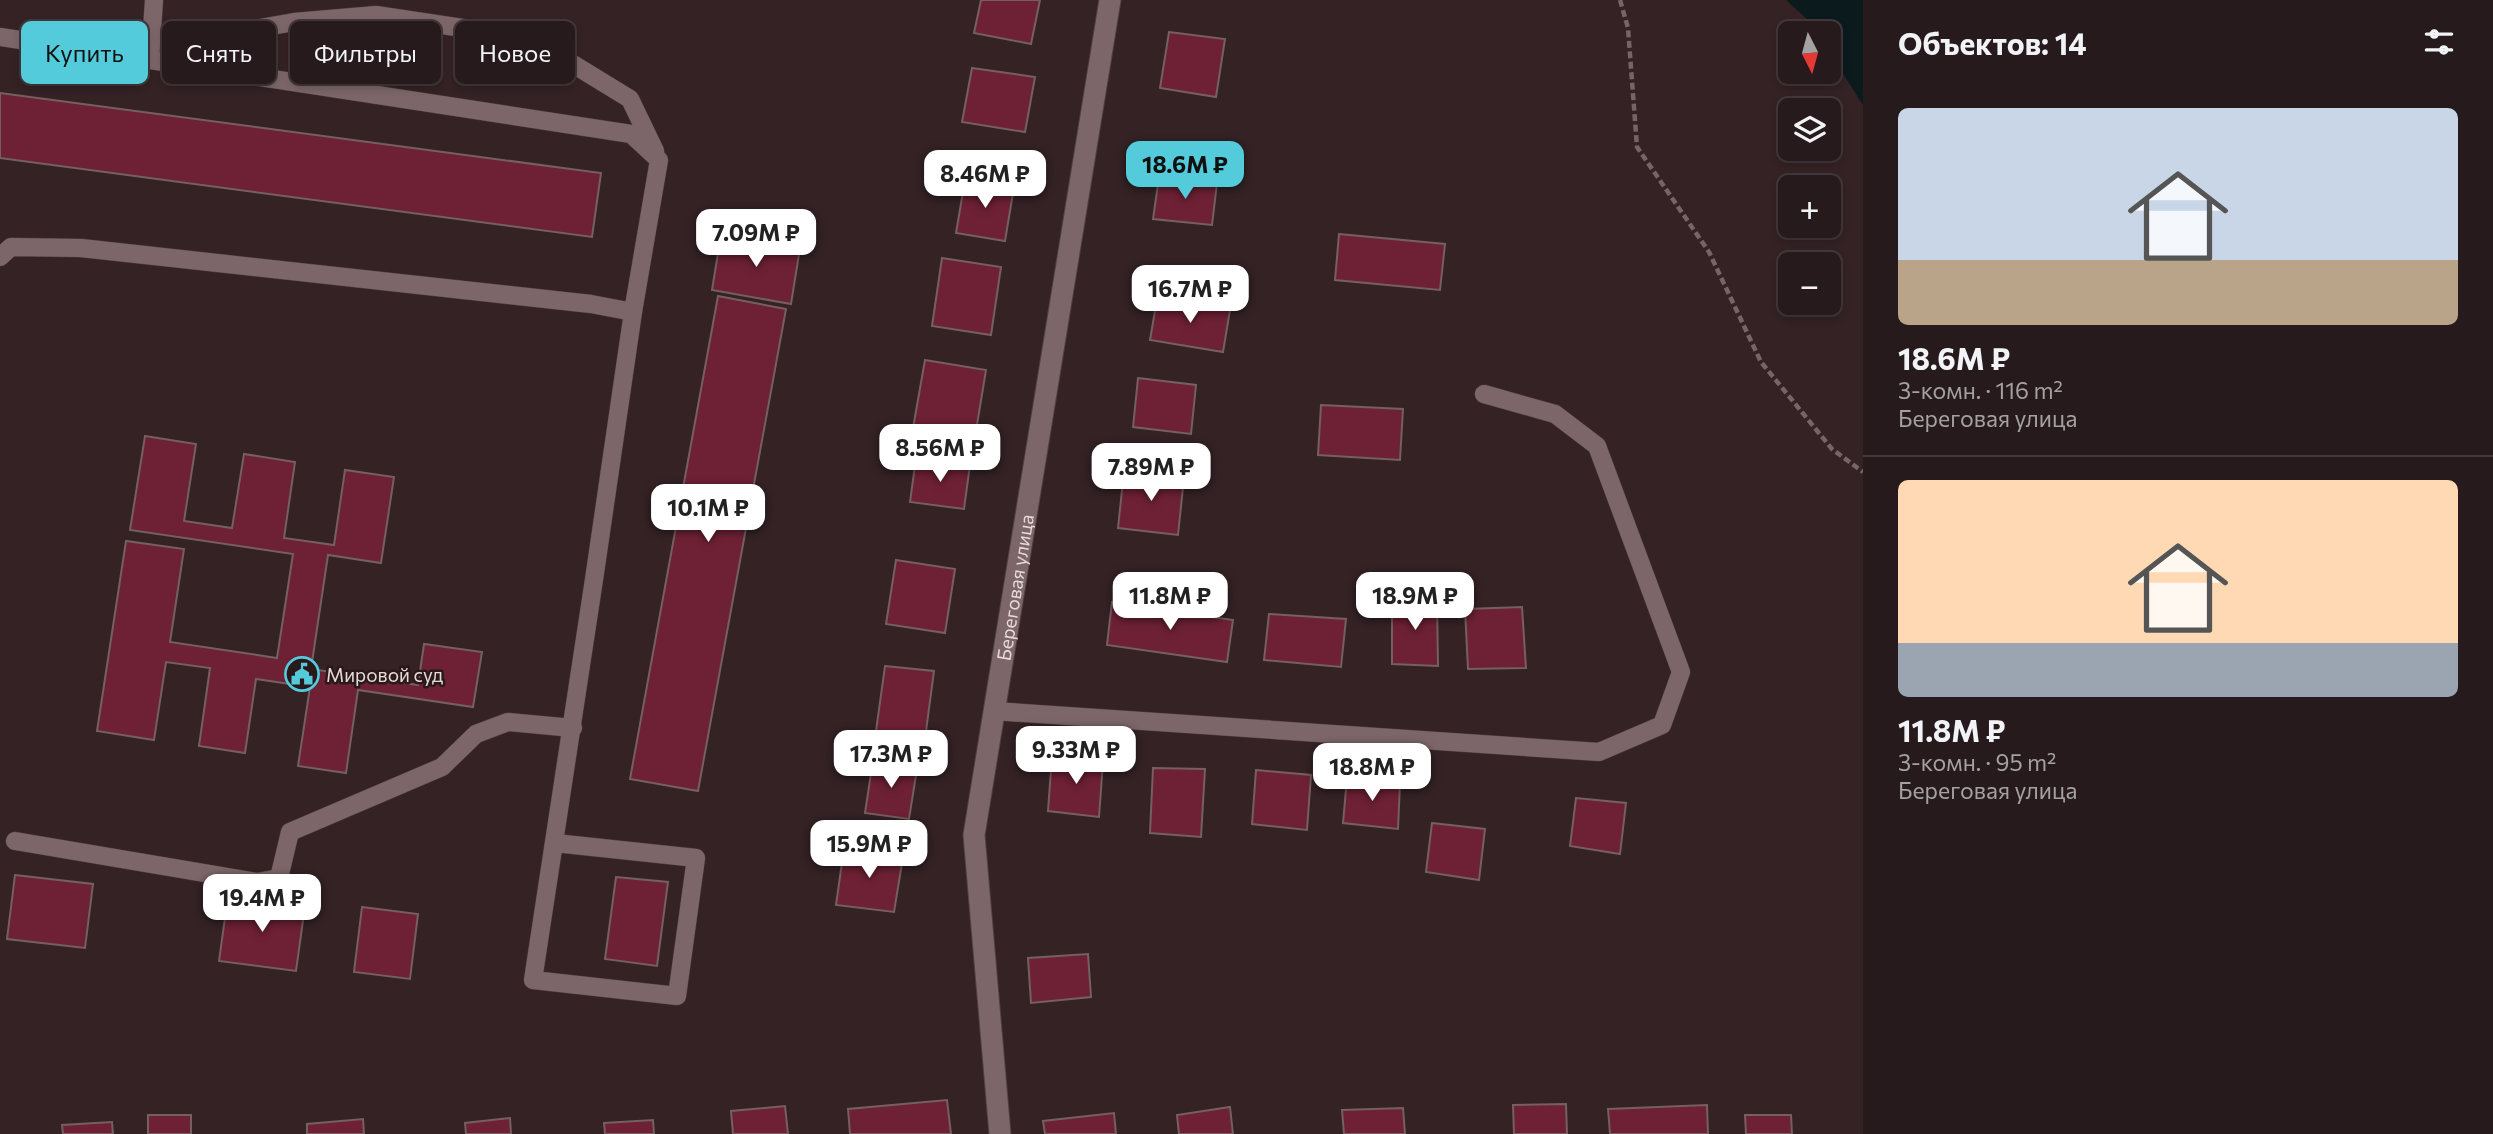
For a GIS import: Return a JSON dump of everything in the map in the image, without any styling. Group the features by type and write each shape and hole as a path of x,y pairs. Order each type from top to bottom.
{"street":[{"name":"Береговая улица","path":"1000,1134 974,835 1110,0"}],"lane":[{"path":"150,60 155,0"},
{"path":"276,25 376,15 489,32 563,58 630,99 659,160 534,980 677,996 696,858 555,843"},
{"path":"0,37 162,62"},
{"path":"276,79 631,134 659,160"},
{"path":"0,257 11,247 81,248 578,303 634,312"},
{"path":"994,711 1599,752 1662,725 1681,672 1597,446 1555,414 1484,394"},
{"path":"15,841 257,882 279,878 290,832 442,767 476,734 508,722 573,728"}],"path":[{"path":"1620,0 1628,28 1637,147 1709,252 1760,362 1832,449 1863,472"}],"shaded area":[{"path":"1786,0 1863,0 1863,105 1841,71 1841,21 1809,21"}],"building":[{"path":"981,0 1040,0 1031,44 974,33"},
{"path":"1169,32 1225,39 1216,97 1160,88"},
{"path":"972,68 1035,77 1025,132 962,122"},
{"path":"0,93 601,173 592,237 0,158"},
{"path":"1159,177 1217,183 1212,225 1153,219"},
{"path":"965,180 1014,187 1005,241 956,233"},
{"path":"1339,234 1445,244 1440,290 1335,280"},
{"path":"721,235 800,248 791,304 712,290"},
{"path":"942,258 1001,267 991,335 932,326"},
{"path":"718,296 786,309 698,791 630,779"},
{"path":"1157,299 1230,310 1223,352 1150,340"},
{"path":"925,360 986,370 975,437 913,428"},
{"path":"1138,378 1196,385 1191,434 1133,427"},
{"path":"1321,405 1403,409 1400,460 1318,455"},
{"path":"145,436 196,444 184,521 232,528 244,454 295,462 284,538 334,545 345,470 394,477 381,563 328,555 311,669 418,685 424,644 482,652 473,707 358,690 346,773 298,766 310,687 256,679 245,753 199,746 210,668 166,662 154,740 97,731 126,541 184,549 170,642 277,658 293,554 130,530"},
{"path":"916,458 970,465 964,509 910,502"},
{"path":"1124,471 1184,478 1178,535 1118,528"},
{"path":"896,560 955,569 945,633 886,624"},
{"path":"1392,599 1437,599 1438,666 1392,664"},
{"path":"1112,602 1233,620 1227,662 1107,645"},
{"path":"1522,607 1526,668 1468,669 1465,609"},
{"path":"1269,614 1346,619 1341,667 1264,660"},
{"path":"885,666 934,671 925,739 876,731"},
{"path":"1052,756 1103,762 1099,817 1048,811"},
{"path":"873,760 917,769 909,819 865,813"},
{"path":"1153,768 1205,769 1201,837 1150,833"},
{"path":"1256,770 1311,775 1307,830 1252,824"},
{"path":"1347,778 1400,783 1398,829 1343,823"},
{"path":"1576,798 1626,803 1620,854 1570,846"},
{"path":"1432,823 1485,829 1479,880 1426,872"},
{"path":"844,848 903,857 894,912 836,905"},
{"path":"15,875 93,884 85,948 7,939"},
{"path":"616,877 668,882 657,966 605,959"},
{"path":"228,896 305,906 296,971 219,961"},
{"path":"362,907 418,914 410,979 354,972"},
{"path":"1088,954 1091,997 1031,1003 1028,958"},
{"path":"947,1100 951,1134 850,1134 848,1109"},
{"path":"1566,1104 1567,1134 1514,1134 1513,1105"},
{"path":"1707,1105 1708,1134 1610,1134 1608,1109"},
{"path":"785,1106 788,1134 733,1134 731,1111"},
{"path":"1230,1107 1233,1134 1179,1134 1177,1115"},
{"path":"1403,1108 1405,1134 1344,1134 1342,1110"},
{"path":"1114,1113 1116,1134 1045,1134 1043,1121"},
{"path":"148,1115 191,1115 191,1134 148,1134"},
{"path":"1745,1115 1791,1115 1792,1134 1746,1134"},
{"path":"510,1118 511,1134 466,1134 465,1123"},
{"path":"363,1119 364,1134 307,1134 307,1124"},
{"path":"653,1120 654,1134 605,1134 604,1123"},
{"path":"112,1122 113,1134 63,1134 62,1125"}],"place":[{"name":"Мировой суд","path":"302,674"}]}
